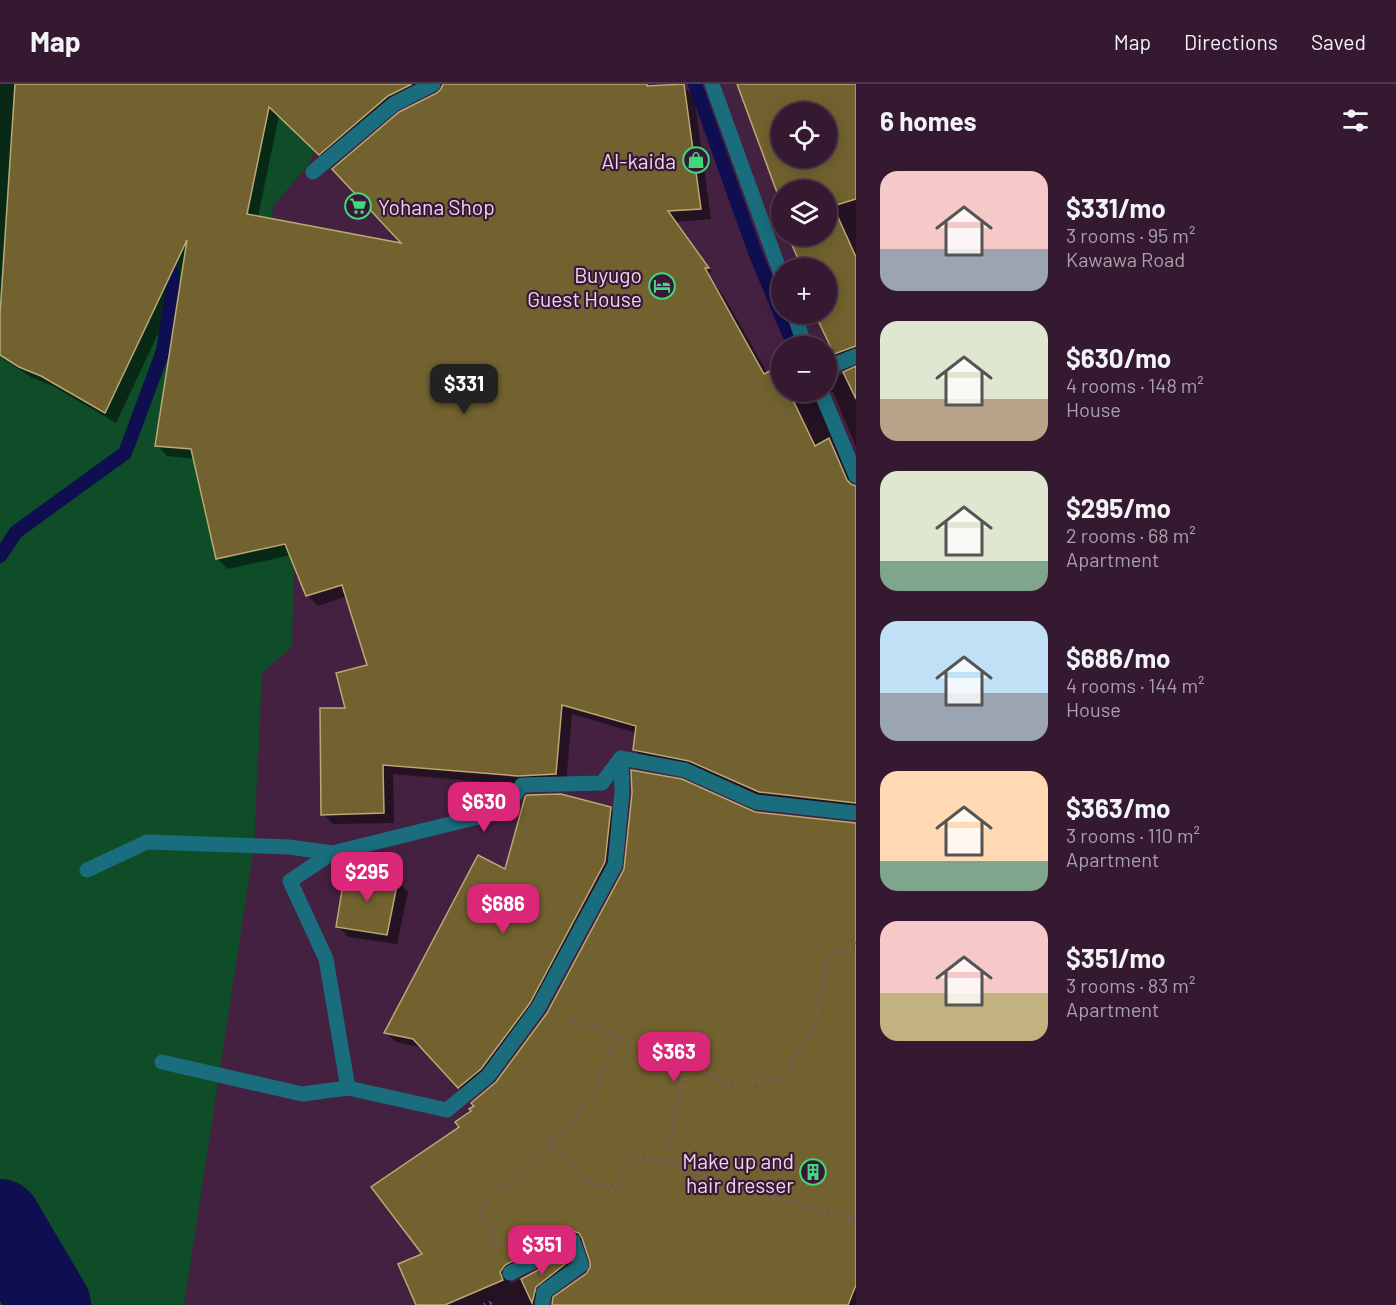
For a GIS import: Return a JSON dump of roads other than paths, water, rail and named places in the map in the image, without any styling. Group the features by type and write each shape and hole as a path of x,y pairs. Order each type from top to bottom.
{"street":[{"path":"313,172 394,104 433,84"},
{"path":"712,84 775,258"},
{"path":"837,364 856,356"},
{"path":"824,402 856,476"},
{"path":"621,758 685,770 756,802 856,813"},
{"path":"348,1088 326,959 290,881 332,853 503,811 522,785 602,783 621,758"},
{"path":"162,1062 302,1094 348,1088 447,1110 488,1077 537,1008 615,866 622,792 621,758"},
{"path":"87,870 147,842 289,847 332,853"},
{"path":"510,1273 573,1241 581,1265 544,1292 542,1305"}],"waterway":[{"path":"695,84 756,255 790,336"},
{"path":"0,556 16,532 125,453 163,351 173,286 168,256"},
{"path":"0,1220 50,1305"}],"place":[{"name":"Al-kaida","path":"696,160"},
{"name":"Yohana Shop","path":"358,206"},
{"name":"Buyugo Guest House","path":"662,286"},
{"name":"Make up and hair dresser","path":"813,1172"}]}
